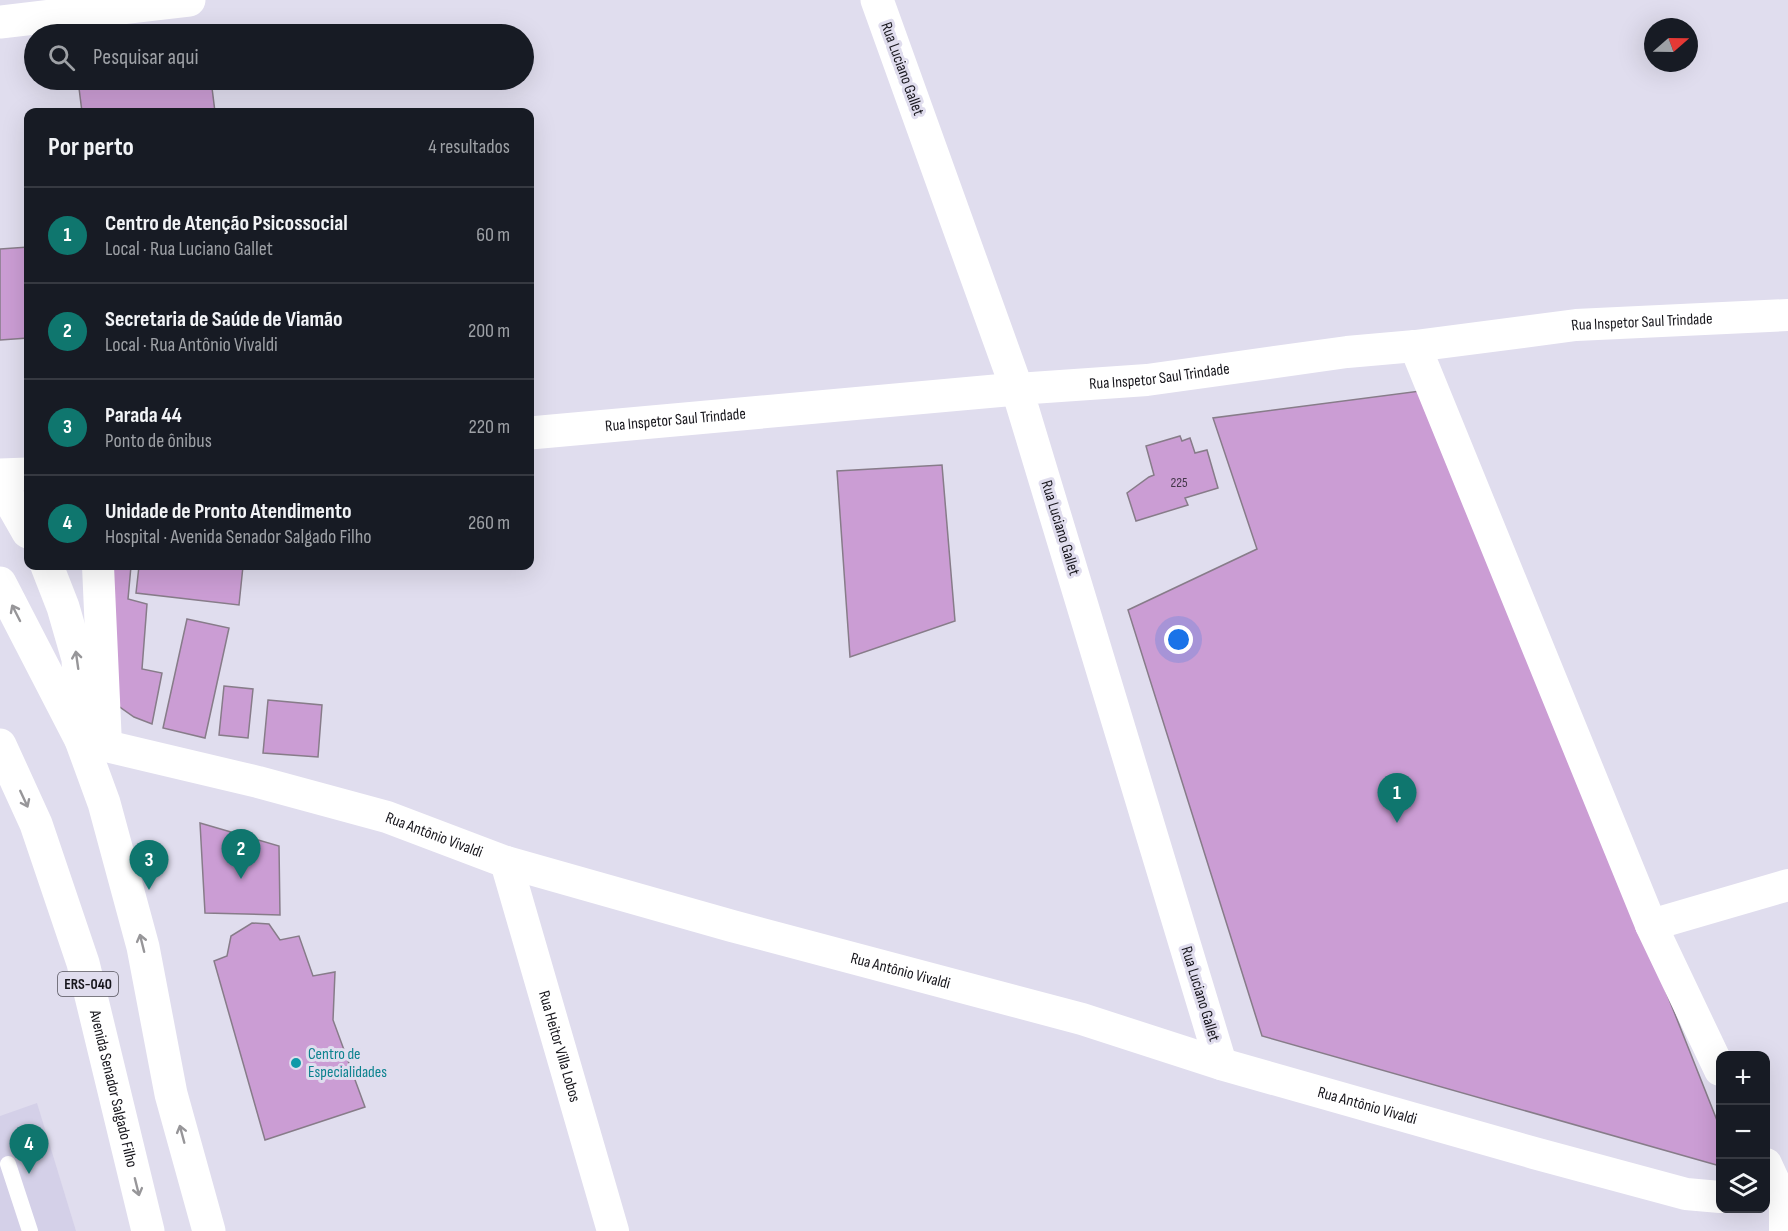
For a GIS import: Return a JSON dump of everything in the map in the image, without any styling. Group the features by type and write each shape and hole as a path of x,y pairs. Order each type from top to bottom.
{"main road":[{"path":"0,22 189,0"},
{"name":"Rua Luciano Gallet","path":"877,0 1017,389"},
{"name":"Rua Inspetor Saul Trindade","path":"534,433 1017,389"},
{"path":"0,475 24,474"},
{"path":"0,483 24,525"},
{"path":"49,570 63,607 78,659 104,803 143,947 171,1094 208,1231"},
{"path":"0,583 93,742"},
{"name":"Avenida Senador Salgado Filho","path":"0,746 36,824 83,963 148,1231"}],"street":[{"name":"Rua Inspetor Saul Trindade","path":"1017,389 1148,380 1347,352 1415,346 1576,325 1788,315"},
{"path":"1415,346 1651,925 1716,1062"},
{"name":"Rua Luciano Gallet","path":"1017,389 1221,1064"},
{"path":"93,742 98,570"},
{"name":"Rua Antônio Vivaldi","path":"93,742 258,782 387,817 506,862 732,926 1082,1019 1221,1064 1545,1156 1686,1194 1716,1197"},
{"name":"Rua Heitor Villa Lobos","path":"506,862 613,1231"},
{"path":"1651,925 1788,885"},
{"path":"1770,1177 1781,1211"}],"lane":[{"path":"8,1164 30,1231"}],"shaded area":[{"path":"37,1103 76,1231 0,1231 0,1116"}],"building":[{"path":"79,90 212,90 214,108 82,108"},
{"path":"24,247 24,338 0,340 0,249"},
{"path":"1428,390 1716,1118 1716,1165 1262,1036 1128,610 1257,549 1213,418"},
{"path":"1180,436 1182,441 1190,438 1195,453 1207,450 1218,488 1185,498 1188,505 1136,521 1127,493 1154,475 1146,446"},
{"path":"942,465 955,621 850,657 837,471"},
{"path":"106,570 131,570 128,599 147,604 142,669 162,673 152,724 134,717 117,705"},
{"path":"139,570 243,570 239,605 136,593"},
{"path":"187,619 229,628 205,738 163,728"},
{"path":"224,686 253,689 248,738 219,735"},
{"path":"268,700 322,705 318,757 263,753"},
{"path":"200,823 279,846 280,915 205,913"},
{"name":"Centro de Especialidades","path":"252,923 269,924 280,940 299,936 313,976 335,972 333,1020 365,1107 265,1140 214,961 227,956 231,936"}],"place":[{"name":"Centro de Atenção Psicossocial","path":"1397,823"},
{"name":"Secretaria de Saúde de Viamão","path":"241,879"},
{"name":"Parada 44","path":"149,890"},
{"name":"Centro de Especialidades","path":"296,1063"},
{"name":"Unidade de Pronto Atendimento","path":"29,1174"}]}
